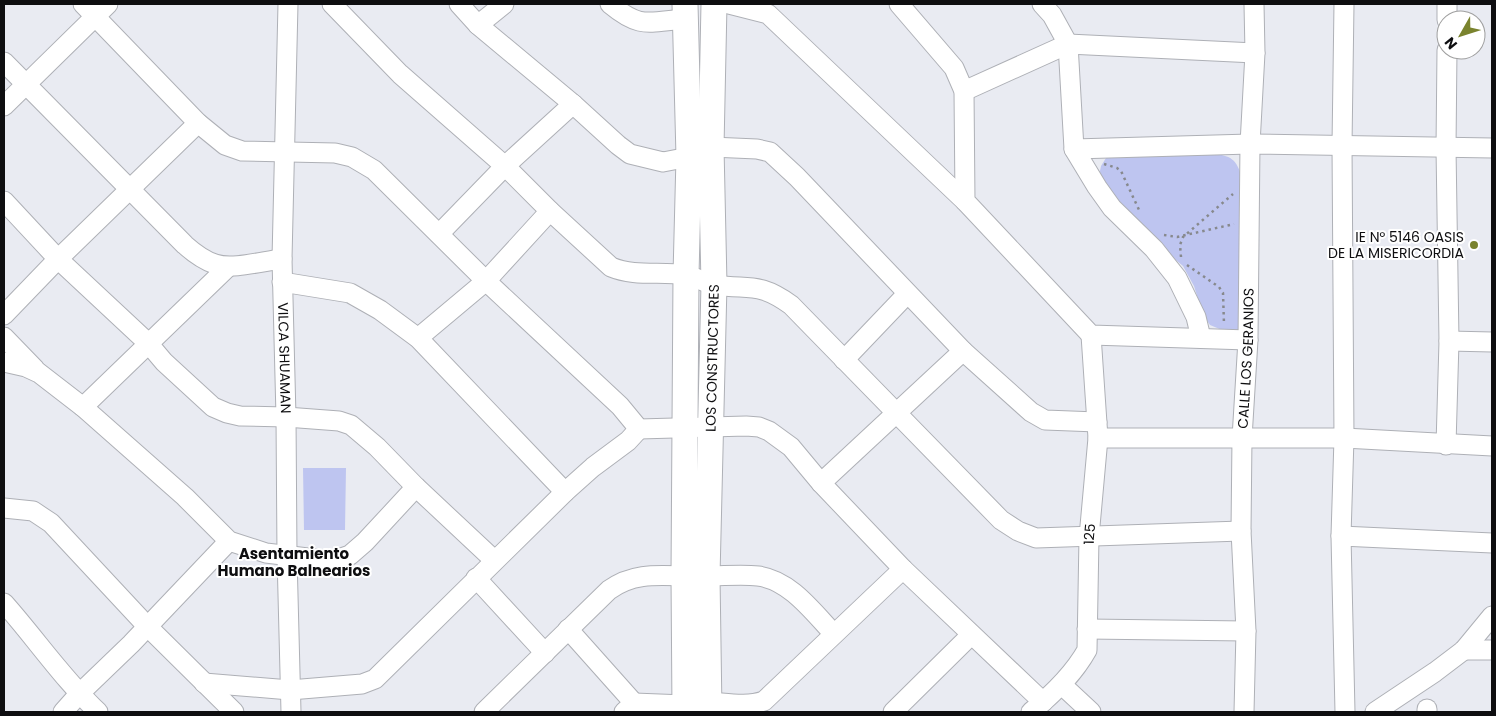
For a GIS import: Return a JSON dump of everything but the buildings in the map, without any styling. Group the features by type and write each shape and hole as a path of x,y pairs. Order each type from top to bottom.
{"main road":[{"name":"LOS CONSTRUCTORES","path":"709,707 696,576 686,428 686,276 714,4"},
{"name":"LOS CONSTRUCTORES","path":"684,11 714,284 712,426 696,576 685,709"}],"street":[{"path":"4,106 88,11 108,4"},
{"name":"VILCA SHUAMAN","path":"288,4 282,282 291,712"},
{"path":"332,4 400,74 505,166 610,267 633,273 686,276 714,284 761,288 776,294 791,305 1001,520 1018,531 1036,538 1240,531"},
{"path":"459,4 478,26 573,104 630,154 663,162 700,152 749,149 770,152 797,177 963,351 1031,412 1045,420 1097,430 1242,438 1344,438 1492,446"},
{"path":"478,26 504,4"},
{"path":"610,4 625,16 642,23 684,11"},
{"path":"729,4 773,9 965,201 1091,335 1248,340"},
{"path":"898,4 954,68 964,91 965,201"},
{"path":"1042,4 1052,15 1068,44 1074,149 1112,208 1154,250 1177,278 1196,317 1201,338"},
{"name":"CALLE LOS GERANIOS","path":"1244,712 1246,631 1240,531 1242,438 1248,340 1250,144 1255,53 1254,4"},
{"path":"1344,4 1342,145 1344,438 1341,536 1345,712"},
{"path":"88,11 198,123 225,145 242,151 335,153 352,157 374,170 486,281 620,406 640,429"},
{"path":"964,91 1068,44 1255,53"},
{"path":"1446,445 1449,341 1446,148 1447,60"},
{"path":"4,62 184,245 201,258 216,265 228,267 282,259"},
{"path":"439,234 505,166 573,104"},
{"path":"4,315 58,259 198,123"},
{"path":"1074,149 1250,144 1492,148"},
{"path":"4,202 58,259 213,407 240,416 339,421 351,425 377,447 416,487 494,560"},
{"path":"418,338 486,281 550,211"},
{"path":"84,408 148,343 228,267"},
{"path":"282,282 350,293 380,310 418,338 565,492"},
{"path":"844,360 907,294"},
{"name":"125","path":"1037,707 1062,685 1079,666 1087,650 1089,537 1097,430 1091,335"},
{"path":"4,337 39,374"},
{"path":"1449,341 1492,342"},
{"path":"821,483 963,351"},
{"path":"4,362 26,367 39,374 84,408 185,497 229,541 266,553 334,561 350,555 365,542 416,487"},
{"path":"204,683 290,690 362,684 375,679 565,492 640,429 746,426 769,431 791,447 821,483 903,569 971,635 1037,707"},
{"path":"4,508 33,511 47,520 147,626 234,712"},
{"path":"1341,536 1492,543"},
{"path":"63,712 79,694 132,644 229,541"},
{"path":"709,707 756,704 764,701 903,569"},
{"path":"484,712 568,629 621,581 647,576 758,576 775,580 797,597 834,634"},
{"path":"476,578 544,652"},
{"path":"4,603 30,632 79,694 98,712"},
{"path":"1375,712 1464,650 1492,616"},
{"path":"1087,628 1246,631"},
{"path":"568,629 629,708 685,709"},
{"path":"892,712 971,635"},
{"path":"1464,650 1492,650"},
{"path":"1062,685 1091,712"}],"path":[{"path":"1102,164 1121,171 1140,212 1145,218"},
{"path":"1224,330 1223,293 1219,286 1184,262 1180,255 1180,245 1185,235 1236,192"},
{"path":"1157,231 1165,236 1177,237 1236,224"}],"shaded area":[{"path":"1210,153 1232,159 1238,167 1243,180 1240,331 1222,330 1210,325 1203,315 1194,286 1183,266 1108,194 1099,176 1101,166 1106,158 1114,154"},
{"path":"303,468 346,468 345,530 304,530"}],"place":[{"name":"IE N° 5146 OASIS DE LA MISERICORDIA","path":"1474,245"}],"district":[{"name":"Asentamiento Humano Balnearios","path":"294,562"}]}
